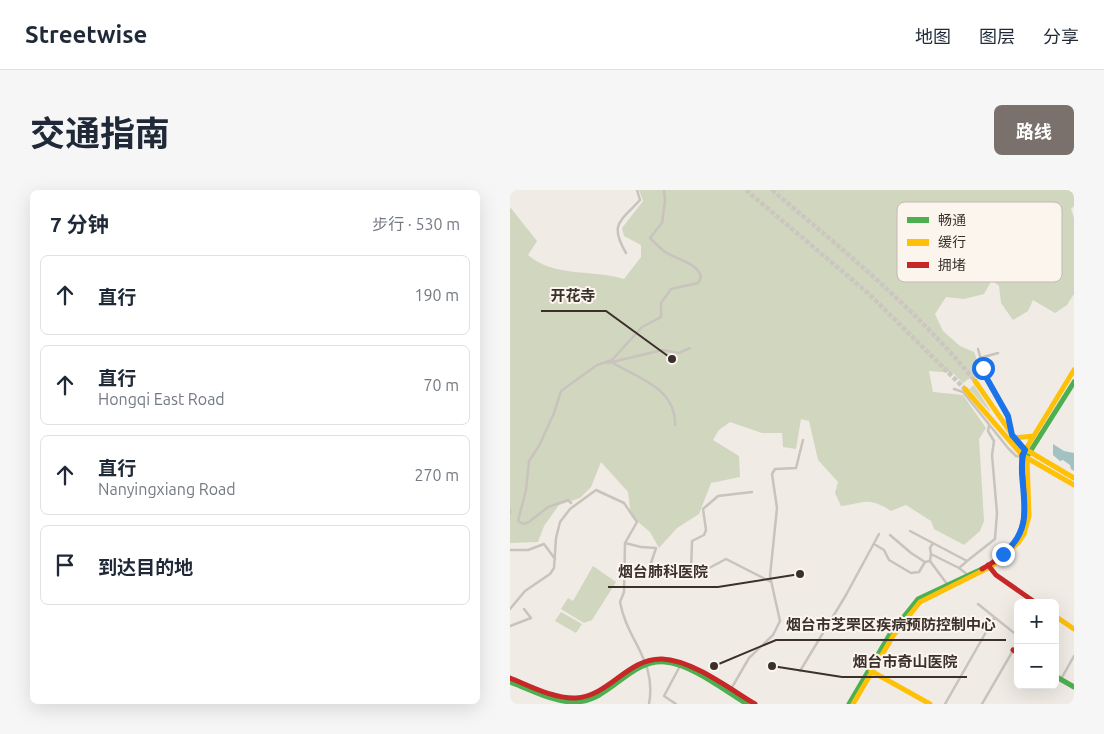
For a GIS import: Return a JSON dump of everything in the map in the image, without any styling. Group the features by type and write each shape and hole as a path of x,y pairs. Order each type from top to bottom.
{"main road":[{"path":"851,704 915,606 930,595 988,565 1010,548 1022,530 1025,510 1026,454 1034,436 1074,370"},
{"path":"975,381 1026,454 1074,478"},
{"path":"1026,454 1074,382"},
{"path":"965,389 1026,454 1074,485"},
{"path":"1013,437 1034,436"},
{"path":"949,586 988,565"},
{"path":"988,565 996,575 1030,599"},
{"path":"1059,619 1074,629"},
{"path":"510,680 564,700 578,702 592,698 647,663 659,658 678,662 755,704"},
{"path":"647,663 666,662 680,666 747,704"},
{"path":"871,672 930,704"},
{"path":"1059,678 1074,687"}],"street":[{"path":"626,254 617,238 618,224 640,200 637,190"},
{"path":"606,363 612,360 642,327 660,317 661,303 672,289 698,283 702,277 699,271 677,256 668,254 650,238 662,223 666,201 664,190"},
{"path":"572,504 568,500 548,507 529,522 523,524 518,521 526,490 529,461 539,446 554,413 561,391 597,365 613,363 662,350 679,353 690,348"},
{"path":"978,349 986,377 1008,416 1013,437"},
{"path":"980,358 998,353"},
{"path":"613,363 639,376 663,392 676,414 675,425"},
{"path":"954,389 963,392 989,426 1016,456 1019,458 1026,454"},
{"path":"910,531 967,561 995,539 997,514 992,455 994,441 988,431 989,426"},
{"path":"730,690 750,658 773,635 779,626 780,614 771,582 770,563 777,508 772,474 775,469 796,468 803,440"},
{"path":"510,609 525,591 550,574 554,568 556,538 560,522 572,504 596,490 624,502 637,522 625,543 624,592 620,602 629,632 647,663 651,694 649,704"},
{"path":"752,492 718,496 703,509 706,530 704,535 692,541 691,574 696,575 726,559 771,582"},
{"path":"800,671 851,587 879,534"},
{"path":"890,535 911,553 925,562 930,561"},
{"path":"625,543 638,547 656,548 652,563"},
{"path":"933,543 930,548 930,561 949,586"},
{"path":"510,550 528,550 544,544 555,559"},
{"path":"873,544 884,550 889,560 910,573 919,572 925,562"},
{"path":"931,554 959,568 968,575"},
{"path":"959,568 966,562"},
{"path":"978,604 1014,633"},
{"path":"510,626 531,618 524,609"},
{"path":"945,704 994,618"},
{"path":"982,704 1014,654"},
{"path":"1059,676 1074,656"},
{"path":"676,704 664,696 680,666"}],"green space":[{"path":"639,190 1074,190 1074,206 1071,209 1074,218 1074,294 1067,305 1055,313 1033,300 1028,311 1013,320 1001,303 999,286 994,282 1062,282 1062,202 897,202 897,282 991,282 984,294 964,299 946,297 935,314 943,331 960,346 974,352 981,370 963,383 953,373 929,371 933,392 963,395 986,428 979,439 984,521 980,531 964,545 934,529 931,521 906,505 891,511 877,503 871,502 841,506 835,493 838,482 818,460 809,421 801,419 796,449 783,447 782,433 762,433 730,422 719,430 713,440 739,456 740,477 711,483 699,514 677,528 659,548 650,532 631,516 628,492 601,462 591,487 580,498 559,505 544,526 538,542 510,543 510,207 537,241 528,255 539,262 562,270 624,279 641,257 641,245 624,236 622,228 643,201"},
{"path":"974,385 990,410 990,412 969,389"},
{"path":"593,566 616,582 592,620 584,623 561,609 568,598 573,601"},
{"path":"561,612 582,624 576,633 555,621"}],"water":[{"path":"1053,444 1064,451 1074,453 1074,471 1070,465 1063,460 1060,461 1053,455"}],"tunnel":[{"path":"746,190 868,293 965,389"},
{"path":"772,190 904,305 975,381"}],"traffic: fast":[{"path":"1028,455 1074,382"},
{"path":"849,704 890,634 918,599 982,569"},
{"path":"510,682 551,698 576,702 588,700 599,695 641,667 665,662 697,673 747,704"},
{"path":"1059,678 1074,687"}],"traffic: slow":[{"path":"1024,452 1074,370"},
{"path":"975,381 1020,446 1074,478"},
{"path":"965,389 1022,455 1074,485"},
{"path":"1014,438 1034,436"},
{"path":"853,704 893,636 920,602 992,566 1018,543 1024,534 1029,516 1027,458"},
{"path":"1059,619 1074,629"},
{"path":"871,671 930,704"}],"traffic: jam":[{"path":"982,569 1000,557 1012,545 1020,533 1024,506 1022,455"},
{"path":"988,565 996,575 1030,599"},
{"path":"510,678 551,694 576,698 588,696 599,691 639,664 650,660 662,659 686,664 722,683 755,704"}],"place":[{"name":"开花寺","path":"672,359"},
{"name":"烟台肺科医院","path":"800,574"},
{"name":"烟台市芝罘区疾病预防控制中心","path":"714,666"},
{"name":"烟台市奇山医院","path":"772,666"}],"route":[{"path":"983,368 1008,416 1012,435 1025,450 1022,455 1024,524 1015,543 1003,554"}]}
